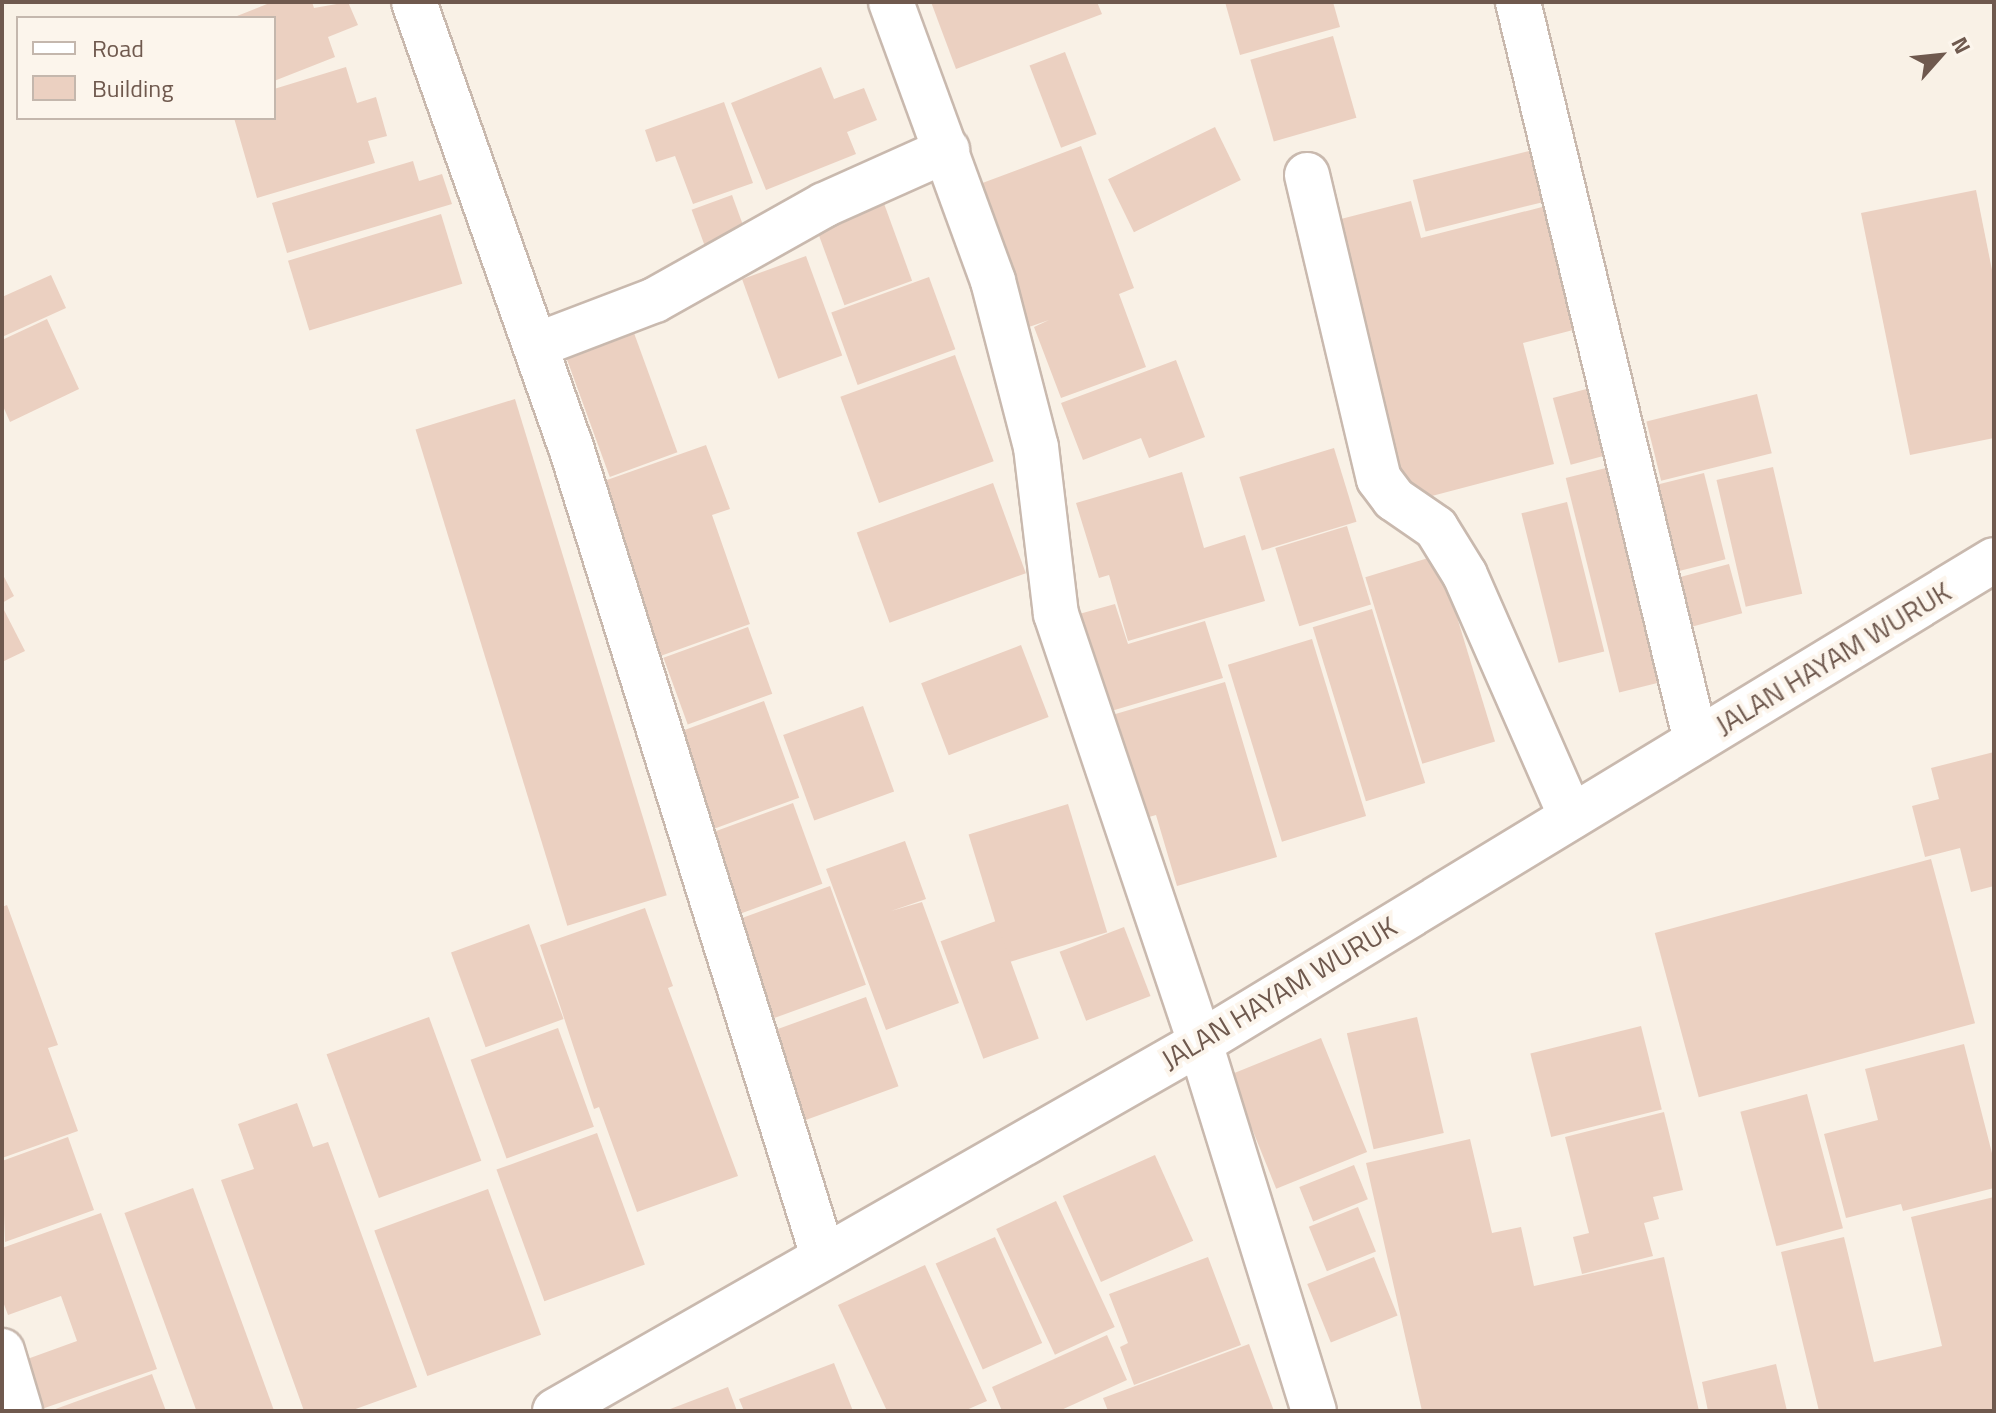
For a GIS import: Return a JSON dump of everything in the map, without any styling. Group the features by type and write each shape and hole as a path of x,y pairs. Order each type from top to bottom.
{"street":[{"path":"414,2 537,345 823,1256"},
{"path":"891,2 993,281 1036,447 1056,614 1200,1043 1314,1411"},
{"path":"1518,2 1696,741"},
{"path":"537,345 655,300 824,205 947,150"},
{"path":"1307,175 1379,479 1394,499 1436,528 1465,575 1571,817"},
{"name":"JALAN HAYAM WURUK","path":"555,1411 1200,1043 1994,560"},
{"path":"2,1351 20,1411"}],"building":[{"path":"272,2 312,2 314,8 348,2 358,25 328,37 335,57 276,80 276,16 237,16"},
{"path":"931,2 1097,2 1102,14 956,69"},
{"path":"1225,2 1333,2 1340,27 1240,55"},
{"path":"1333,36 1356,118 1274,141 1250,60"},
{"path":"1065,52 1097,134 1061,148 1030,66"},
{"path":"346,67 357,103 376,97 387,136 368,141 375,163 257,198 235,120 276,120 276,88"},
{"path":"821,67 834,99 864,88 877,120 847,132 856,154 766,190 731,103"},
{"path":"724,102 753,183 693,204 675,156 656,162 645,130"},
{"path":"1215,127 1241,180 1134,232 1108,179"},
{"path":"1081,146 1134,288 1119,294 1146,367 1061,398 1034,327 1049,320 1029,327 977,185"},
{"path":"1537,149 1550,200 1426,231 1413,180"},
{"path":"413,161 419,181 442,174 452,204 287,253 272,203"},
{"path":"1976,190 1994,280 1994,438 1910,455 1861,213"},
{"path":"732,195 750,244 709,259 692,210"},
{"path":"882,198 912,281 844,305 814,223"},
{"path":"1411,201 1421,238 1546,206 1577,329 1523,343 1554,464 1409,502 1337,220"},
{"path":"441,214 462,284 309,331 288,261"},
{"path":"806,256 842,356 778,379 742,279"},
{"path":"51,275 66,308 2,337 2,297"},
{"path":"929,277 955,349 858,385 831,313"},
{"path":"47,319 79,389 10,422 2,404 2,340"},
{"path":"634,333 677,452 610,477 566,358"},
{"path":"955,355 994,461 879,503 840,397"},
{"path":"1176,360 1205,437 1149,458 1141,438 1083,460 1061,403"},
{"path":"1605,384 1623,451 1571,465 1553,398"},
{"path":"1757,394 1772,453 1661,481 1646,422"},
{"path":"515,399 667,895 567,926 416,429"},
{"path":"706,445 730,509 712,515 750,624 652,659 590,486"},
{"path":"1334,448 1357,522 1262,551 1239,477"},
{"path":"1622,464 1675,678 1619,692 1566,478"},
{"path":"1773,467 1802,594 1746,607 1716,480"},
{"path":"1182,472 1204,548 1245,535 1265,601 1128,641 1109,575 1099,578 1076,503"},
{"path":"1704,473 1726,559 1668,574 1647,487"},
{"path":"993,483 1026,573 890,623 857,533"},
{"path":"1567,502 1604,651 1559,663 1521,513"},
{"path":"1347,526 1371,604 1299,626 1275,548"},
{"path":"1438,555 1495,741 1422,764 1365,577"},
{"path":"1729,564 1742,613 1682,629 1669,580"},
{"path":"2,573 14,596 2,603"},
{"path":"1115,604 1128,644 1205,621 1223,678 1101,714 1072,616"},
{"path":"1372,609 1425,783 1366,801 1313,627"},
{"path":"2,611 25,651 2,662"},
{"path":"748,627 772,694 688,724 663,658"},
{"path":"1312,639 1366,816 1282,842 1228,665"},
{"path":"1021,645 1049,717 949,755 921,683"},
{"path":"1225,682 1277,857 1177,886 1156,815 1142,819 1112,715"},
{"path":"764,701 799,798 708,831 673,734"},
{"path":"863,706 894,792 814,821 783,735"},
{"path":"1994,752 1994,886 1971,892 1960,848 1925,857 1912,806 1939,799 1931,768"},
{"path":"793,803 822,884 734,916 705,835"},
{"path":"1068,804 1107,932 1008,963 969,834"},
{"path":"905,841 926,899 891,911 922,902 959,1003 886,1030 826,869"},
{"path":"1931,859 1975,1023 1699,1097 1655,933"},
{"path":"830,886 866,985 764,1022 729,923"},
{"path":"7,905 58,1045 48,1048 78,1131 2,1158 2,907"},
{"path":"645,908 673,986 668,988 738,1176 637,1212 599,1107 594,1109 540,945"},
{"path":"996,921 1039,1038 983,1059 941,941"},
{"path":"529,924 564,1019 486,1047 451,952"},
{"path":"1124,927 1151,996 1086,1021 1060,952"},
{"path":"866,997 898,1086 791,1125 759,1036"},
{"path":"429,1017 481,1161 379,1198 327,1054"},
{"path":"1417,1017 1444,1133 1374,1149 1347,1033"},
{"path":"1641,1026 1662,1109 1551,1137 1530,1054"},
{"path":"558,1028 594,1127 507,1158 471,1060"},
{"path":"1321,1038 1367,1152 1276,1189 1230,1075"},
{"path":"1964,1044 1994,1161 1994,1188 1903,1211 1901,1204 1846,1218 1824,1134 1878,1120 1865,1069"},
{"path":"1807,1094 1843,1228 1776,1246 1740,1112"},
{"path":"297,1103 313,1147 328,1142 417,1387 350,1411 304,1411 221,1180 254,1169 238,1124"},
{"path":"1664,1112 1683,1190 1653,1197 1659,1219 1644,1223 1653,1256 1582,1274 1573,1237 1589,1233 1565,1137"},
{"path":"597,1133 645,1265 544,1301 496,1170"},
{"path":"68,1137 94,1210 5,1242 2,1161"},
{"path":"1470,1139 1492,1233 1521,1227 1534,1286 1664,1257 1699,1411 1422,1411 1366,1163"},
{"path":"1155,1155 1193,1241 1101,1282 1063,1196"},
{"path":"1354,1165 1368,1199 1313,1221 1299,1187"},
{"path":"193,1188 274,1411 196,1411 124,1213"},
{"path":"488,1189 541,1335 427,1376 374,1230"},
{"path":"1994,1197 1994,1411 1819,1411 1781,1252 1844,1237 1874,1362 1942,1346 1911,1217"},
{"path":"1056,1201 1115,1327 1055,1355 996,1229"},
{"path":"1358,1207 1376,1252 1327,1271 1309,1227"},
{"path":"101,1213 157,1369 36,1411 19,1362 77,1341 61,1296 8,1315 2,1299 2,1248"},
{"path":"995,1237 1042,1343 983,1369 936,1263"},
{"path":"1208,1257 1241,1345 1134,1385 1120,1347 1128,1343 1109,1294"},
{"path":"1374,1257 1398,1315 1331,1342 1307,1284"},
{"path":"925,1265 987,1401 964,1411 887,1411 838,1305"},
{"path":"1107,1335 1127,1380 1059,1411 1002,1411 992,1387"},
{"path":"1249,1344 1274,1411 1108,1411 1103,1398"},
{"path":"834,1363 853,1411 744,1411 739,1399"},
{"path":"1776,1364 1787,1411 1708,1411 1702,1382"},
{"path":"152,1374 166,1411 50,1411"},
{"path":"728,1387 737,1411 665,1411"}]}
